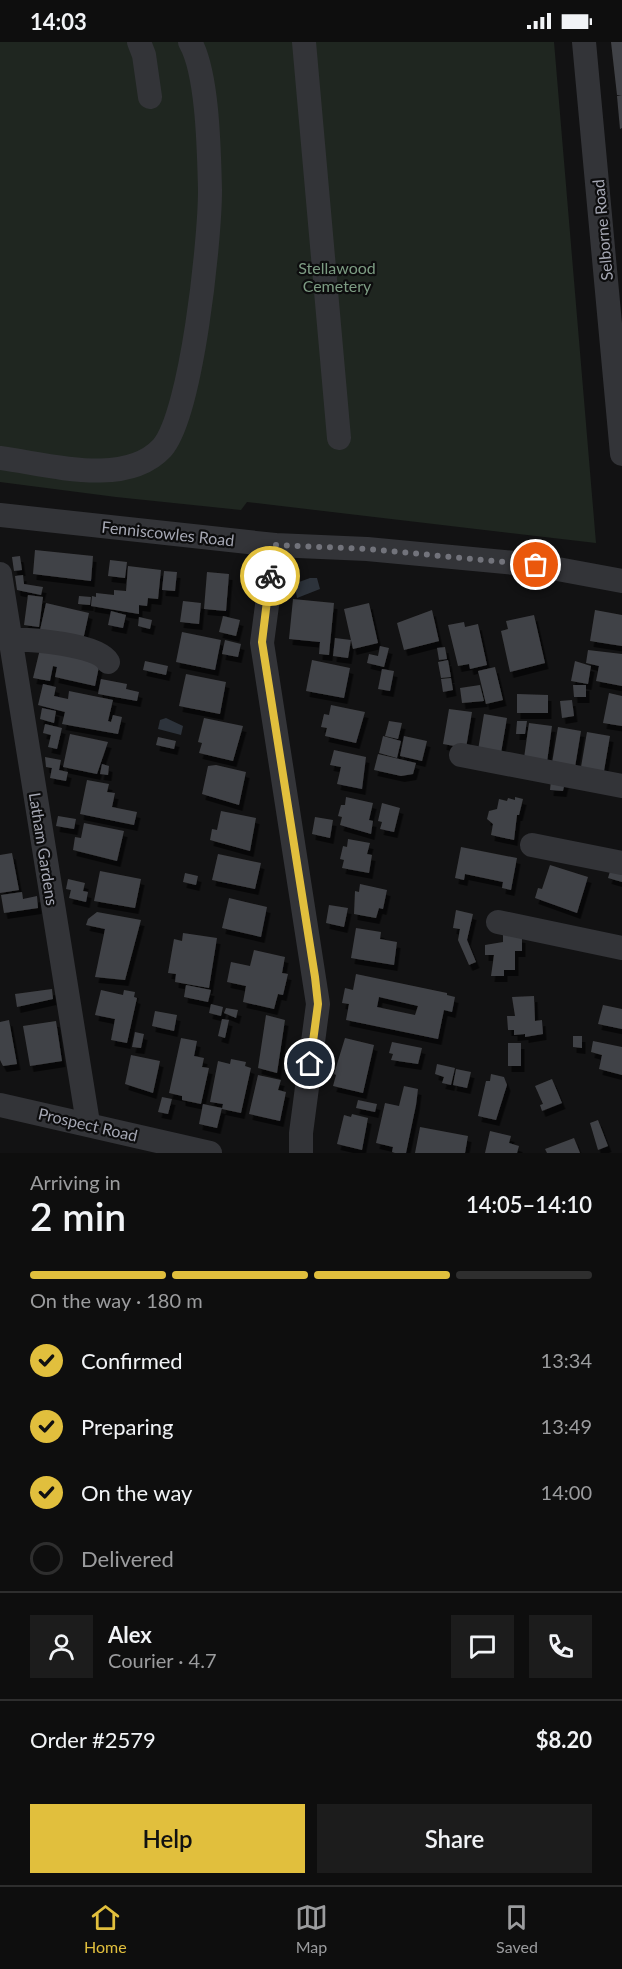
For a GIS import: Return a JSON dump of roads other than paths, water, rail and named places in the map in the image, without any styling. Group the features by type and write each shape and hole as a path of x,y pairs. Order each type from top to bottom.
{"street":[{"path":"139,42 144,55 150,97"},
{"path":"0,459 107,472 127,469 149,457 161,448 170,435 190,371 210,192 207,117 195,52 190,42"},
{"path":"304,42 308,115 339,438"},
{"name":"Selborne Road","path":"584,42 622,454"},
{"name":"Fenniscowles Road","path":"0,515 275,545 368,549 536,565 622,581"},
{"path":"275,545 262,642 318,1004 301,1133 301,1153"},
{"name":"Latham Gardens","path":"0,574 88,1123"},
{"path":"10,640 34,639 91,651 104,656 108,662"},
{"path":"461,755 622,786"},
{"path":"532,844 622,863"},
{"path":"498,922 622,948"},
{"name":"Prospect Road","path":"0,1105 88,1123 210,1153"}],"park label":[{"name":"Stellawood Cemetery","path":"337,276"}]}
